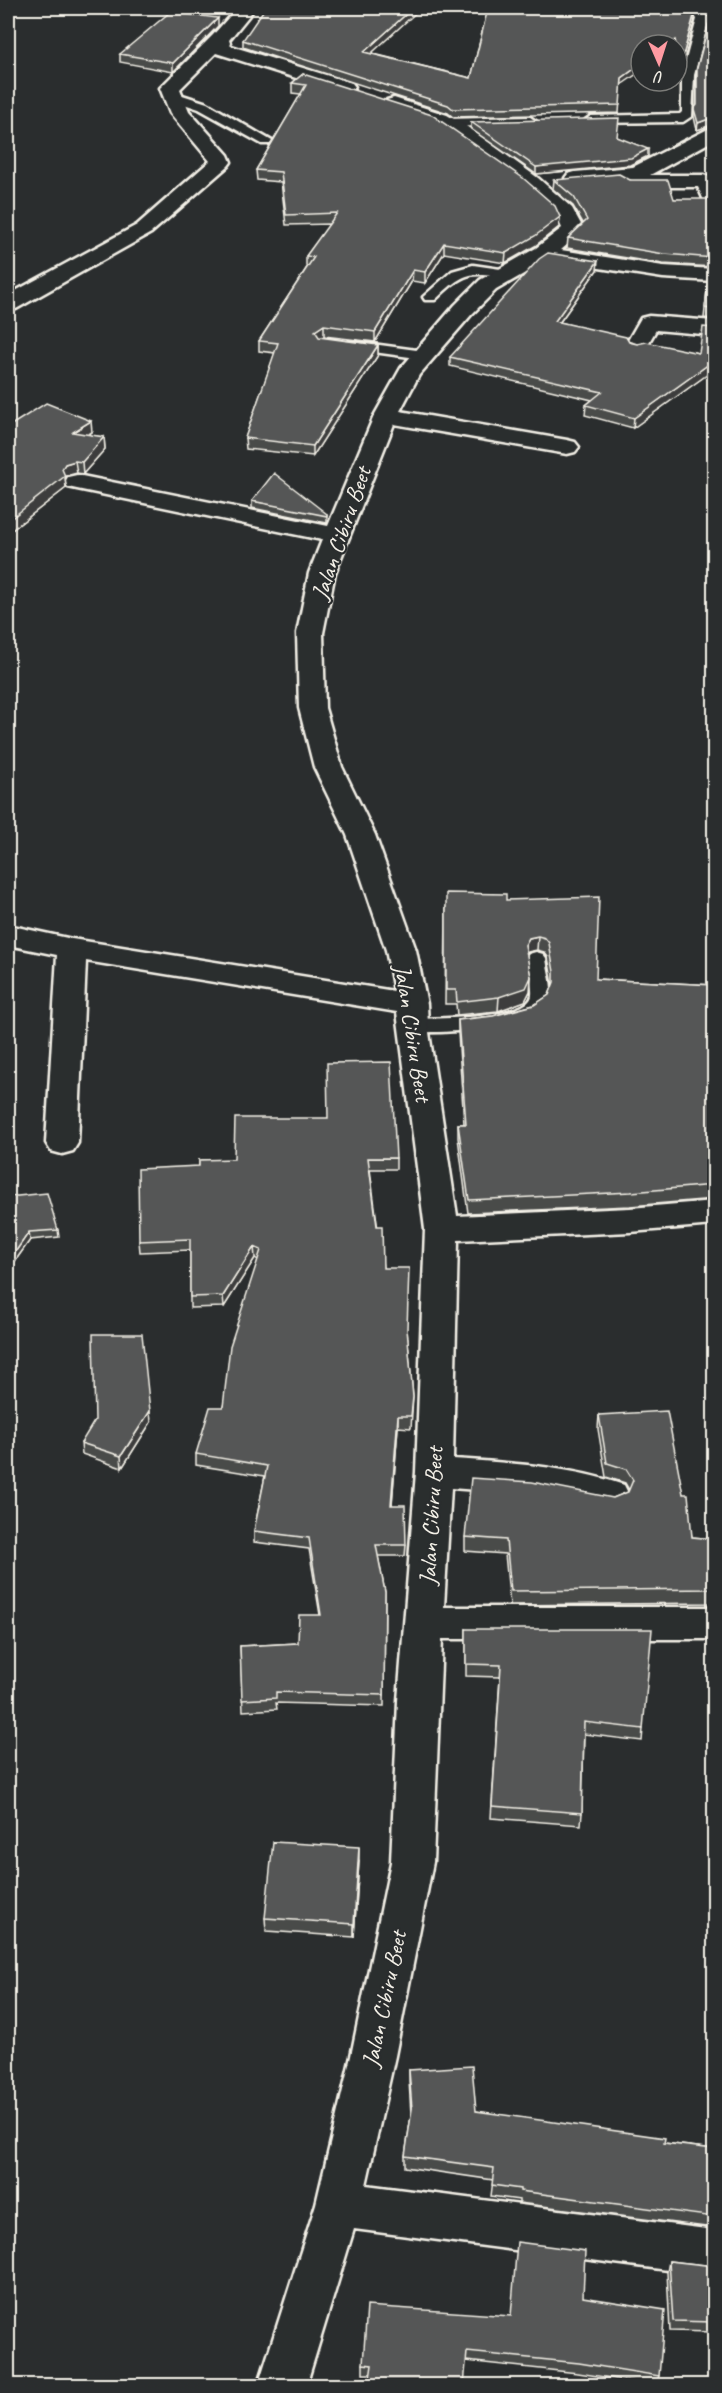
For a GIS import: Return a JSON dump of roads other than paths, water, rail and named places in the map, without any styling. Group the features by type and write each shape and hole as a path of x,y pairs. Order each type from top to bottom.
{"street":[{"path":"8,304 144,229 221,162 218,154 180,113 170,88 220,39 246,8"},
{"name":"Jalan Cibiru Beet","path":"220,39 222,49 232,54 323,80 447,123 531,182 565,212 573,230 544,253 488,285 409,373 386,416 336,535 322,573 310,633 312,708 328,767 361,835 401,950 413,1015 442,1229 434,1472 418,1701 412,1862 373,2056 339,2204 282,2385"},
{"path":"531,182 638,173 714,132"},
{"path":"594,177 624,181 703,181 706,182 714,202"},
{"path":"544,253 656,297 714,328"},
{"path":"637,344 656,297 714,275"},
{"path":"386,416 567,447"},
{"path":"77,482 336,535"},
{"path":"8,935 413,1015"},
{"path":"62,1143 72,949"},
{"path":"442,1229 630,1220 714,1213"},
{"path":"434,1472 531,1479 611,1495"},
{"path":"424,1623 714,1623"},
{"path":"339,2204 714,2253"}],"lane":[{"path":"583,120 683,118 687,113 686,70 703,19 694,8"},
{"path":"173,96 203,106 266,141"},
{"path":"447,123 548,121"},
{"path":"430,297 453,275 467,269 485,268 509,274"},
{"path":"335,343 424,355"},
{"path":"413,1015 482,1022 516,1015 534,1008 542,996 536,958"}]}
